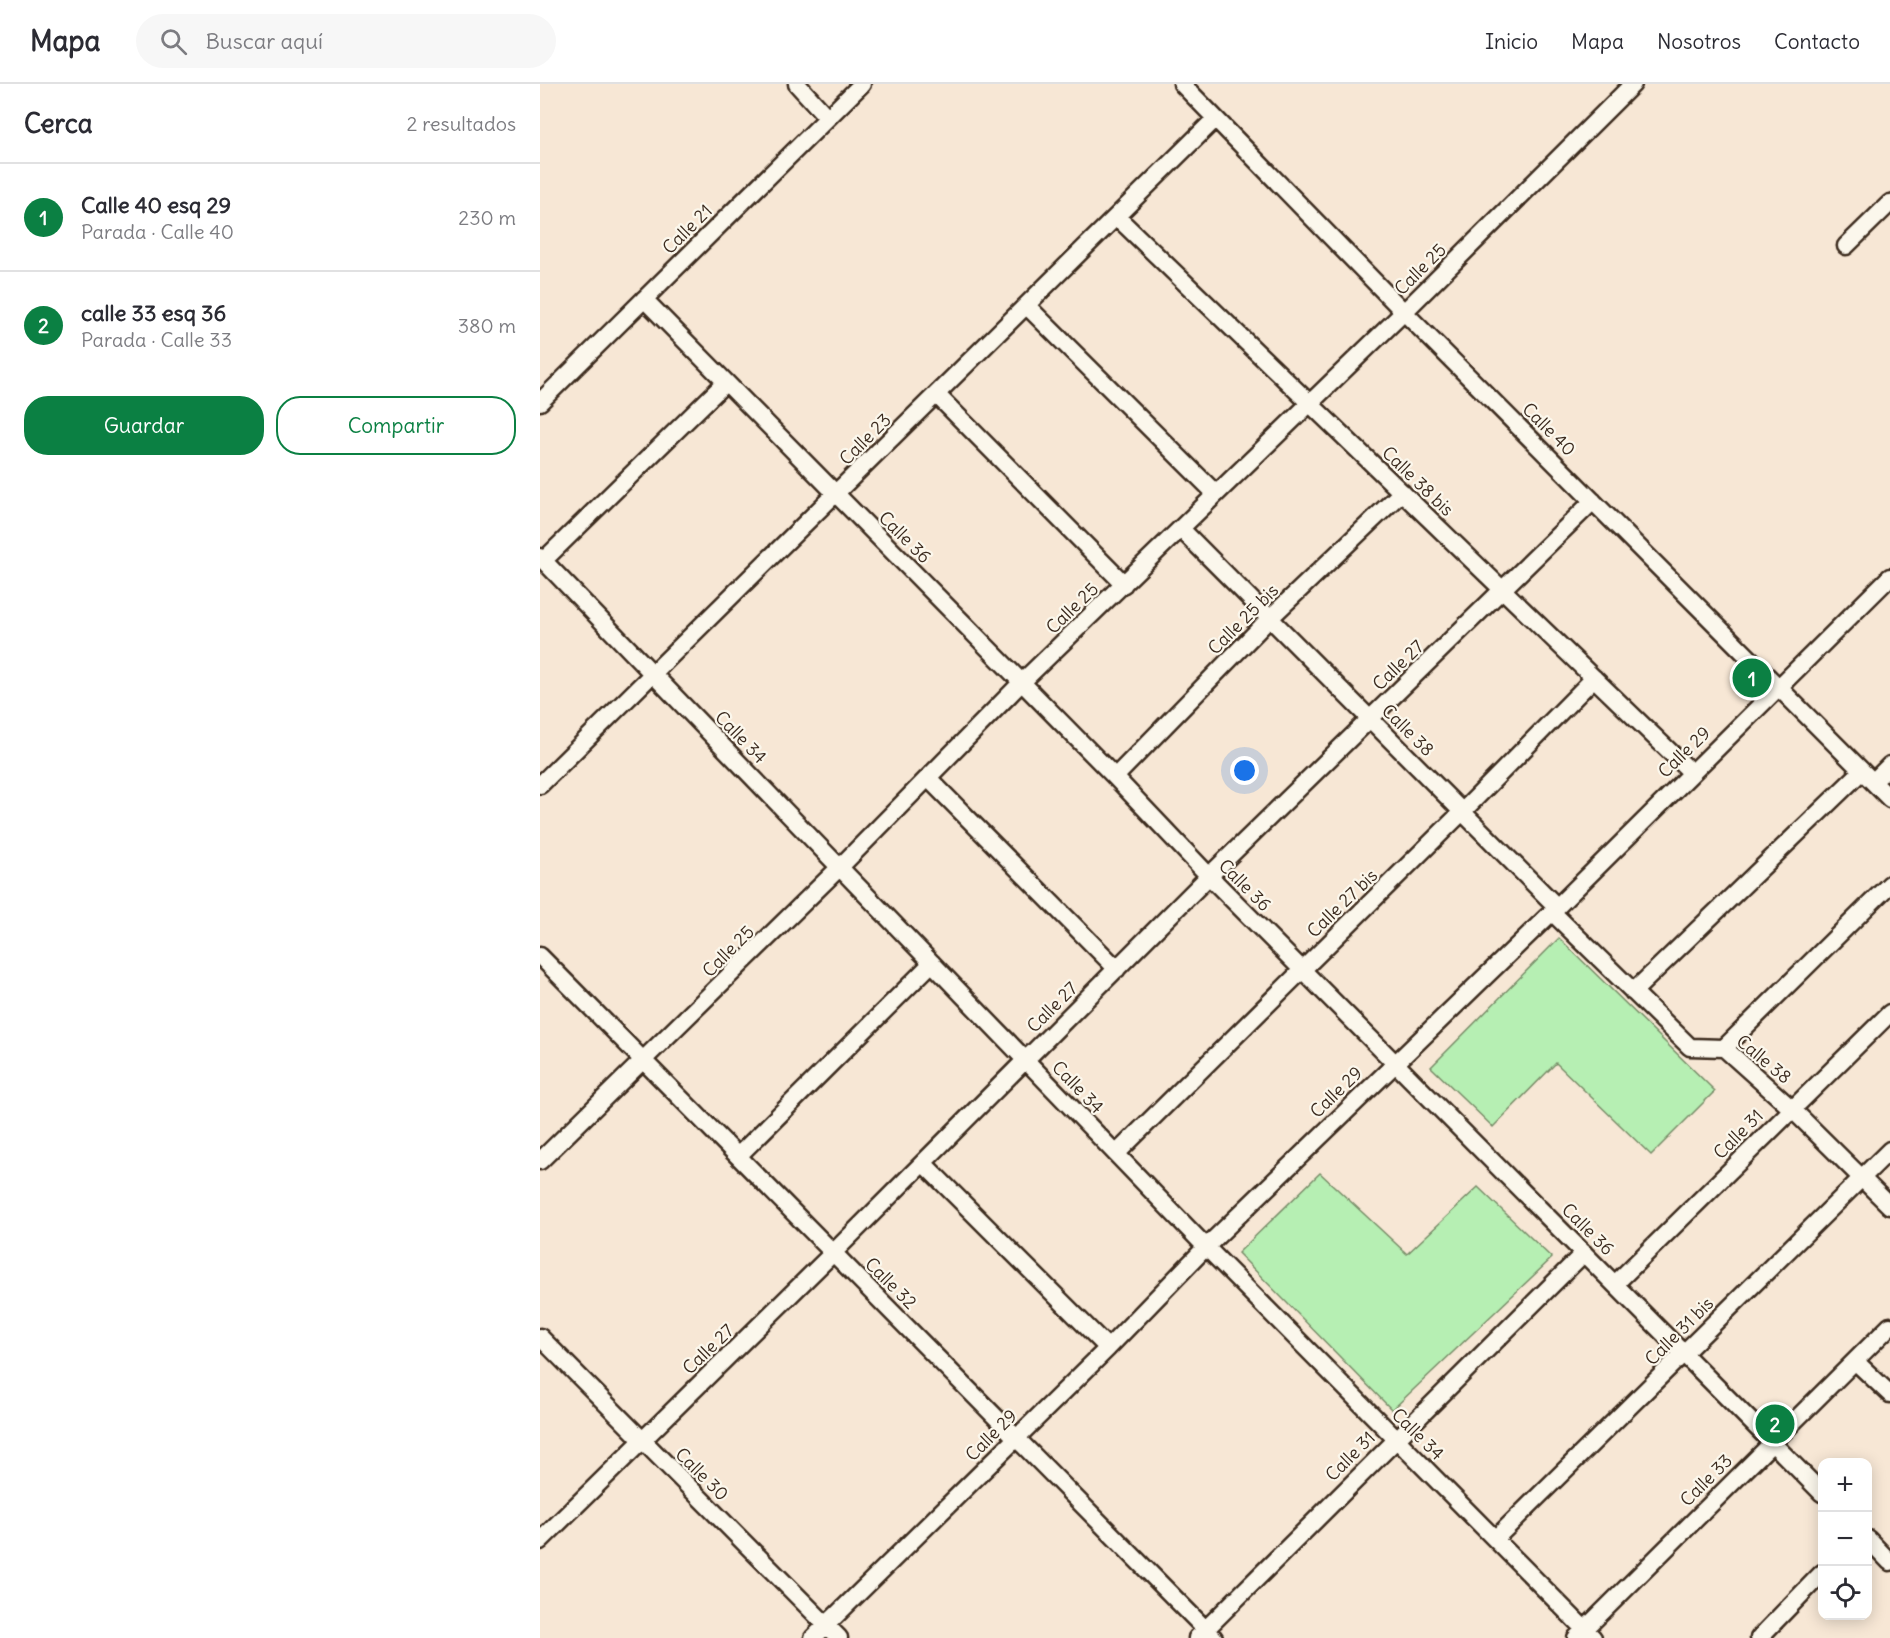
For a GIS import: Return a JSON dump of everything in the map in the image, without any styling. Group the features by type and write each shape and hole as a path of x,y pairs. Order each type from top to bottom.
{"street":[{"path":"797,84 827,117"},
{"name":"Calle 21","path":"540,402 862,84"},
{"name":"Calle 40","path":"1182,84 1404,312 1890,799"},
{"name":"Calle 25","path":"540,1161 840,867 1022,682 1404,312 1632,84"},
{"name":"Calle 23","path":"540,785 1118,218 1215,119"},
{"path":"1845,246 1890,203"},
{"name":"Calle 38 bis","path":"1118,218 1691,772"},
{"name":"Calle 36","path":"644,299 1022,682 1209,876 1818,1489"},
{"path":"1027,306 1216,494"},
{"path":"542,559 726,382"},
{"path":"937,395 1124,584"},
{"name":"Calle 25 bis","path":"1115,777 1269,618 1402,492"},
{"name":"Calle 27","path":"540,1541 834,1253 1209,876 1504,591 1593,501"},
{"name":"Calle 38","path":"1181,529 1462,812 1633,992 1690,1047 1724,1048 1792,1109 1890,1206"},
{"name":"Calle 34","path":"542,559 1206,1247 1495,1539 1585,1635"},
{"name":"Calle 29","path":"813,1638 1108,1348 1206,1247 1554,910 1691,772 1780,688 1890,578"},
{"name":"Calle 27 bis","path":"1116,1154 1462,812 1594,678"},
{"path":"1633,992 1868,777 1890,765"},
{"path":"928,778 1117,969"},
{"path":"1724,1048 1890,884"},
{"name":"Calle 32","path":"540,956 1016,1438 1206,1635"},
{"path":"738,1156 932,963"},
{"name":"Calle 31","path":"1615,1284 1890,1013"},
{"name":"Calle 31 bis","path":"1495,1539 1890,1149"},
{"path":"923,1164 1108,1348"},
{"name":"Calle 31","path":"1206,1635 1396,1439 1584,1253"},
{"name":"Calle 33","path":"1585,1635 1772,1442 1890,1326"},
{"name":"Calle 30","path":"540,1337 839,1638"},
{"path":"1855,1361 1890,1394"},
{"path":"1872,1543 1890,1562"},
{"path":"1759,1638 1818,1577"}],"green space":[{"path":"1559,938 1715,1091 1651,1155 1556,1063 1493,1127 1431,1067"},
{"path":"1320,1173 1407,1254 1478,1187 1552,1258 1392,1410 1238,1253"}],"place":[{"name":"Calle 40 esq 29","path":"1752,678"},
{"name":"calle 33 esq 36","path":"1775,1424"}]}
